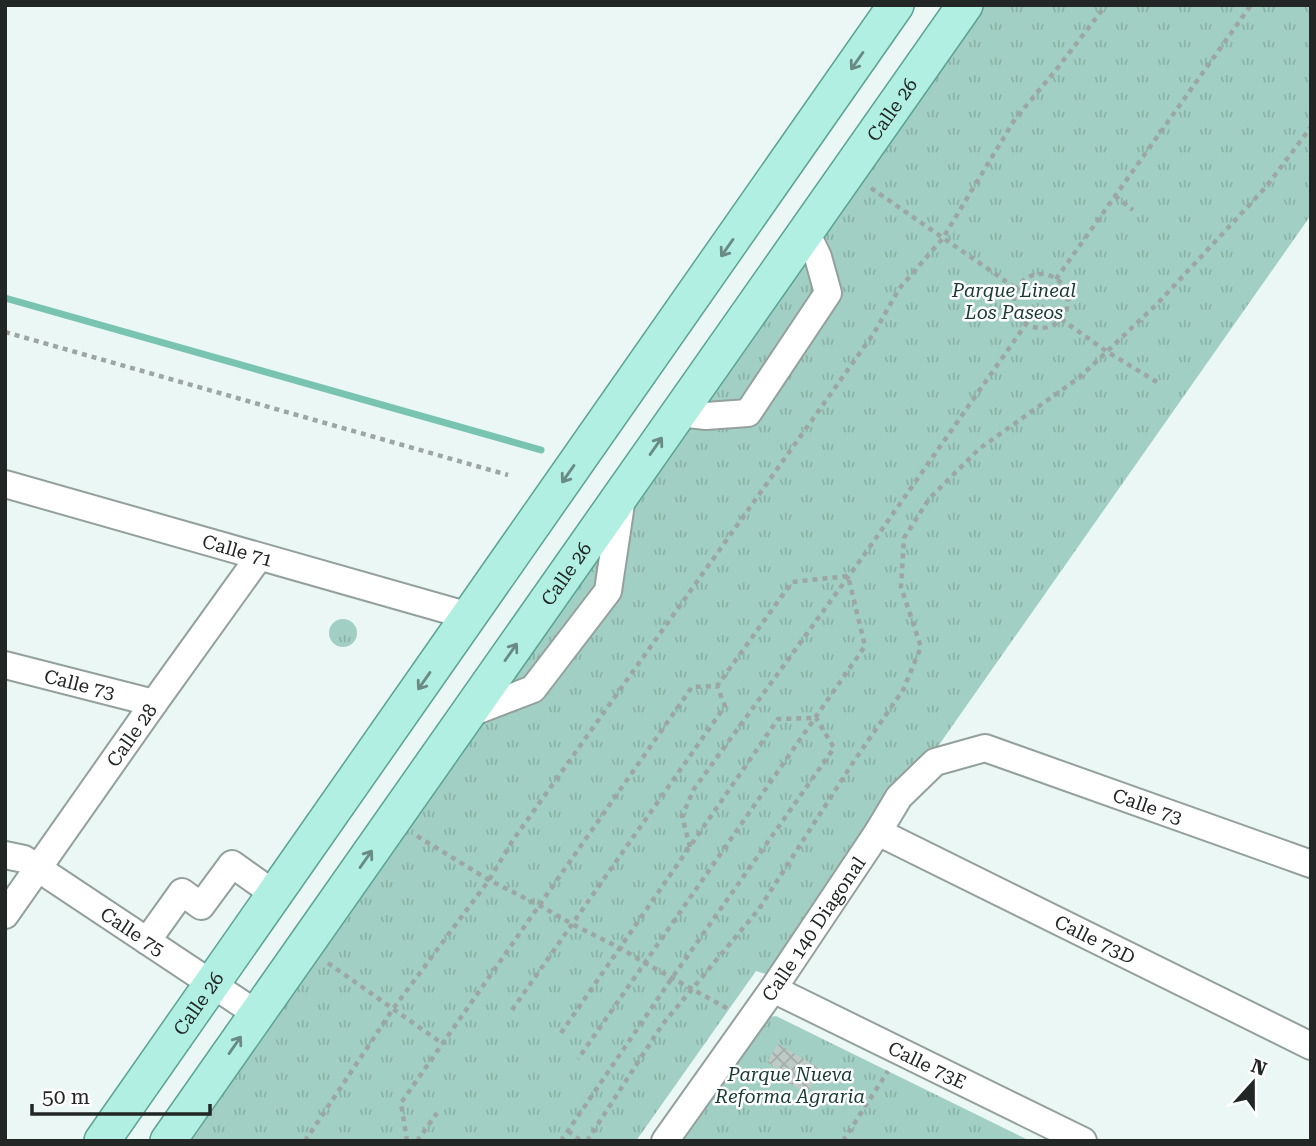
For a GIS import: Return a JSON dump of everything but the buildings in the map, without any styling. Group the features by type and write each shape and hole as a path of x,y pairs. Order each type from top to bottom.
{"main road":[{"name":"Calle 26","path":"102,1141 896,5"},
{"name":"Calle 26","path":"168,1141 965,5"}],"street":[{"path":"679,412 706,416 748,413 828,293 818,257 806,232"},
{"name":"Calle 71","path":"5,484 469,616"},
{"name":"Calle 28","path":"5,915 260,557"},
{"name":"Calle 73","path":"5,665 154,703"},
{"name":"Calle 73","path":"985,748 1311,864"},
{"name":"Calle 140 Diagonal","path":"665,1141 772,989 899,797 934,762 985,748"},
{"name":"Calle 73D","path":"878,832 1311,1046"},
{"name":"Calle 75","path":"5,855 24,859 257,1014"},
{"path":"147,940 182,892 201,906 232,864 274,894"},
{"name":"Calle 73E","path":"772,989 1083,1141"}],"path":[{"path":"305,1141 393,1009 489,880 513,840 874,333 899,289 943,238 1015,119 1105,5"},
{"path":"1056,279 1251,5"},
{"path":"587,1141 662,1025 758,909 903,690 921,647 901,587 904,538 929,499 979,449 1080,377 1157,304 1266,187 1311,127"},
{"path":"868,186 1017,289"},
{"path":"1115,196 1133,210"},
{"path":"1048,275 1063,286 1067,294 1066,311 1061,319 1048,327 1026,324 1014,304 1017,289 1022,281 1030,276 1048,275"},
{"path":"1061,319 1157,382"},
{"path":"690,847 682,816 694,789 1026,324"},
{"path":"5,332 508,475"},
{"path":"717,686 792,582 848,576"},
{"path":"578,1059 865,646 848,576"},
{"path":"407,1141 401,1103 692,687 717,686"},
{"path":"512,1010 725,706 717,686"},
{"path":"561,1033 778,719 816,718"},
{"path":"561,1141 834,748 816,718"},
{"path":"413,834 489,880 620,948 749,1021"},
{"path":"325,961 443,1044"},
{"path":"843,1141 890,1069"},
{"path":"417,1141 437,1113"},
{"path":"568,1131 581,1141"}],"green space":[{"name":"Parque Lineal Los Paseos","path":"985,5 1311,5 1311,215 776,977 756,971 636,1141 191,1141"},
{"path":"343,619 353,623 357,633 353,643 343,647 333,643 329,633 333,623"},
{"name":"Parque Nueva Reforma Agraria","path":"776,1016 1030,1141 683,1141 770,1017"}],"waterway":[{"path":"5,298 541,450"}]}
